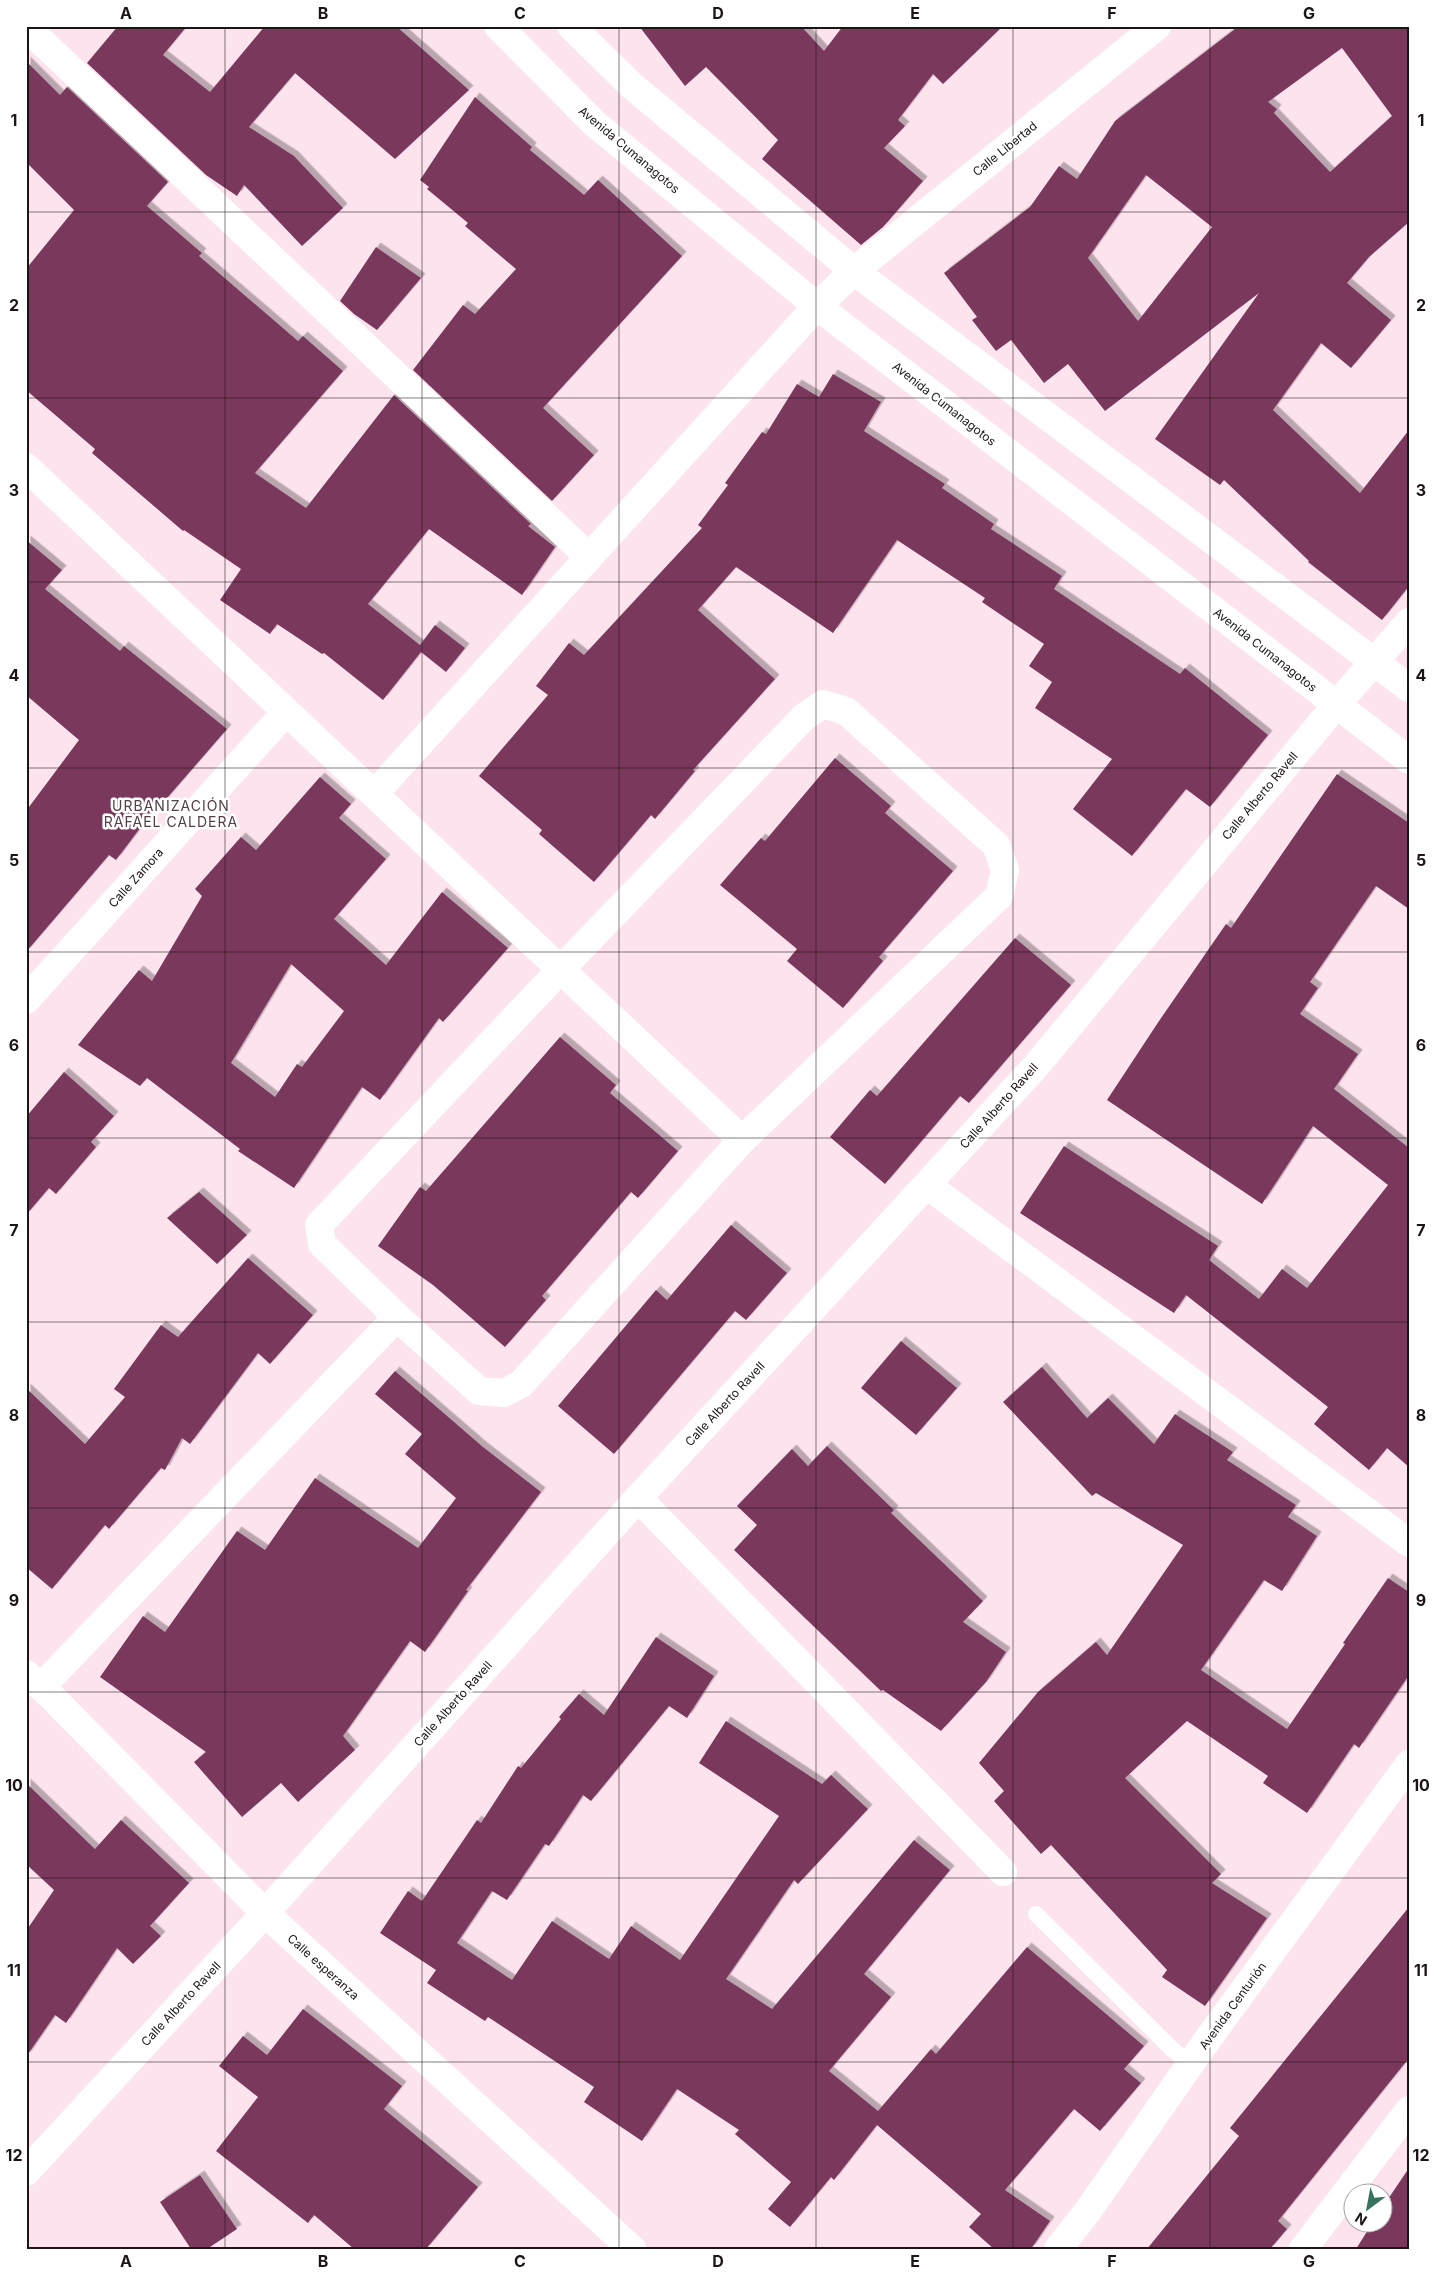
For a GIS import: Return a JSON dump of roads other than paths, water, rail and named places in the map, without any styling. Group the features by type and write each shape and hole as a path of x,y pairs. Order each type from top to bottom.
{"street":[{"name":"Avenida Cumanagotos","path":"498,26 594,123 817,306 1409,760"},
{"path":"571,26 631,85 854,271 1409,688"},
{"name":"Calle Libertad","path":"374,794 588,556 817,306 854,271 1158,26"},
{"path":"26,27 588,556"},
{"path":"26,468 742,1140"},
{"name":"Calle Alberto Ravell","path":"26,2172 264,1913 638,1498 1035,1067 1336,705 1409,622"},
{"path":"823,704 846,711 996,845 1005,870 999,896 742,1140 521,1384 504,1393 479,1391 397,1317 322,1244 320,1225 561,969 804,717 823,704"},
{"name":"Calle Zamora","path":"26,1000 286,712"},
{"path":"927,1185 1409,1543"},
{"path":"34,1681 397,1317"},
{"path":"638,1498 1003,1872"},
{"name":"Calle esperanza","path":"34,1681 264,1913 632,2249"},
{"name":"Avenida Centurión","path":"1058,2249 1087,2212 1191,2063 1409,1764"},
{"path":"1303,2249 1409,2110"}],"lane":[{"path":"1036,1914 1174,2051 1191,2063"}],"district":[{"name":"URBANIZACIÓN RAFAEL CALDERA","path":"171,814"}]}
